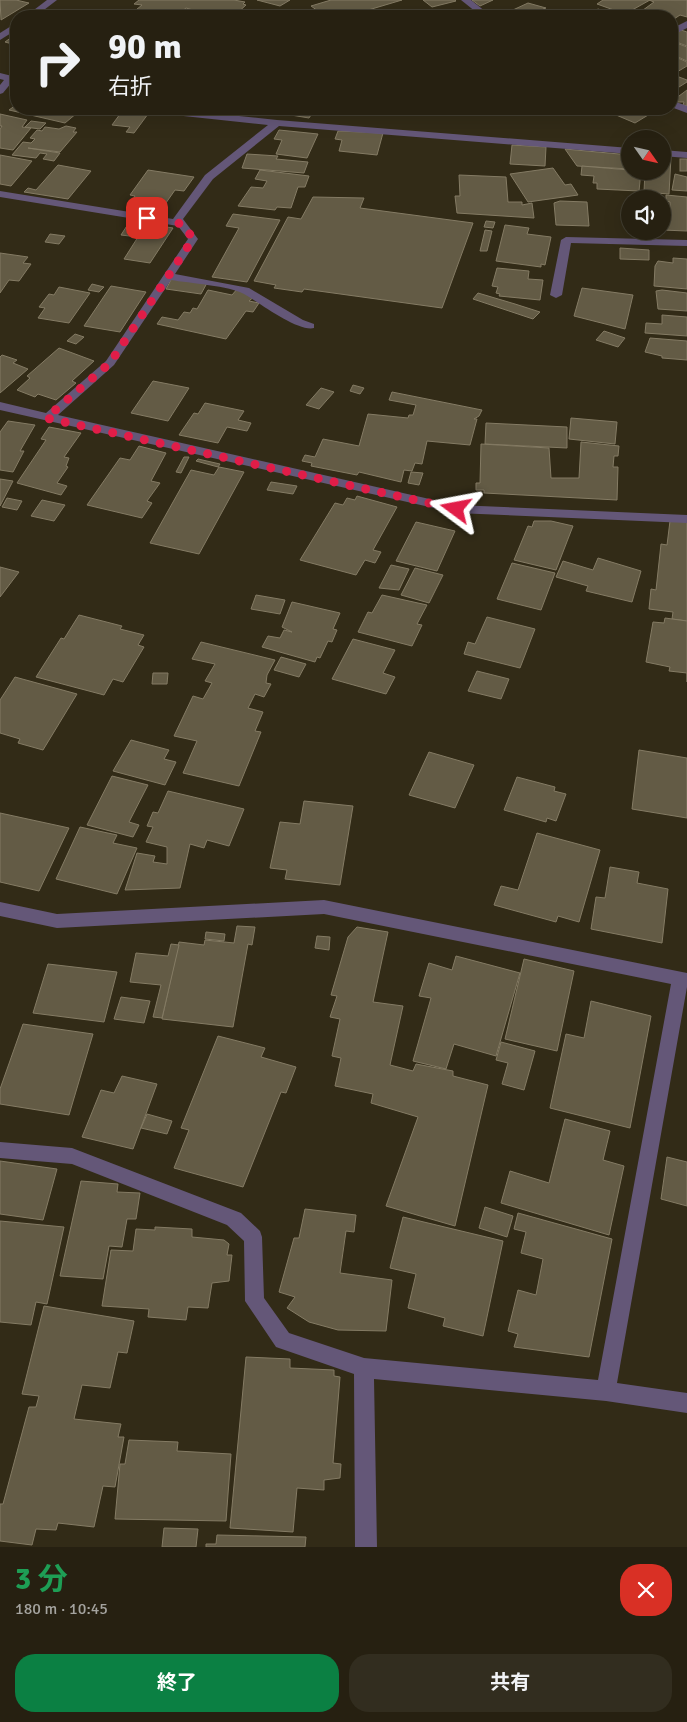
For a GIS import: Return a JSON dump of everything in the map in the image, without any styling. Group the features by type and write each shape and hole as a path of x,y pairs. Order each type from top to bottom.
{"street":[{"path":"39,10 53,0"},
{"path":"465,0 478,10"},
{"path":"0,91 9,78"},
{"path":"202,115 277,123 621,150"},
{"path":"46,418 110,363 193,239 178,219 209,177 277,123"},
{"path":"671,154 687,155"},
{"path":"0,194 183,224"},
{"path":"556,295 566,240 687,243"},
{"path":"168,276 245,290 299,322 310,326"},
{"path":"2,409 456,509 687,519"},
{"path":"0,910 57,921 324,908 683,980 606,1391"},
{"path":"0,1150 72,1156 234,1220 253,1237 256,1301 283,1340 364,1368 606,1391 687,1403"},
{"path":"364,1368 366,1547"}],"building":[{"path":"0,0 16,0 29,3 17,10 10,10 10,15 1,20"},
{"path":"139,0 234,0 245,2 243,4 246,5 241,10 193,10 186,8 184,10 136,10 142,5 134,4"},
{"path":"257,0 290,0 280,6"},
{"path":"331,0 402,0 368,10 317,10 311,6"},
{"path":"423,0 455,0 456,1 432,7"},
{"path":"472,0 493,0 480,6"},
{"path":"603,0 650,0 632,10 614,10 597,4"},
{"path":"649,0 687,0 687,17 678,16 678,10 643,10 654,2"},
{"path":"528,3 546,8 543,9 545,10 513,10"},
{"path":"681,30 687,32 687,46 678,43 678,32"},
{"path":"678,44 687,47 687,61 678,57"},
{"path":"678,58 687,62 687,66 678,71"},
{"path":"678,77 687,80 687,82 678,88"},
{"path":"687,90 687,106 683,105 684,102 678,102 678,97"},
{"path":"0,114 27,120 22,127 31,128 13,150 0,148 0,129 2,126 0,126"},
{"path":"31,115 75,115 65,123"},
{"path":"119,115 147,115 134,133 126,132 130,127 112,125"},
{"path":"291,115 311,115 309,118"},
{"path":"616,115 648,115 635,123"},
{"path":"31,121 46,123 40,129 25,127"},
{"path":"66,126 76,128 73,132 77,132 60,152 28,148 60,153 54,161 43,159 47,154 40,153 36,158 12,155 23,142 31,143 35,139 30,138 37,130 42,131 45,127 59,129"},
{"path":"279,130 318,134 307,158 276,154 282,140 274,139"},
{"path":"338,131 383,133 377,155 339,151 342,140 335,139"},
{"path":"512,145 546,147 545,166 510,164"},
{"path":"565,149 621,154 621,168 577,166"},
{"path":"247,154 278,156 276,159 308,162 304,173 242,168"},
{"path":"0,155 32,161 11,186 0,184"},
{"path":"680,159 687,159 687,171 680,171"},
{"path":"58,165 91,171 68,199 24,192 28,188 36,190"},
{"path":"582,166 621,169 621,180 640,180 639,190 597,189 597,183 593,183 594,176 581,175"},
{"path":"553,168 565,185 571,184 578,195 528,202 510,174"},
{"path":"148,170 194,177 184,191 175,190 161,210 129,205 135,196 130,195"},
{"path":"260,170 309,176 305,187 298,187 291,208 277,207 275,210 238,206 251,187 263,188 267,181 255,179"},
{"path":"675,174 687,177 687,191 672,190"},
{"path":"459,175 506,177 508,202 522,202 522,205 532,203 534,218 457,213 455,196 460,196"},
{"path":"645,180 670,180 669,190 644,190"},
{"path":"671,195 687,197 687,231 671,230"},
{"path":"313,197 364,198 360,208 473,223 442,308 304,289 302,292 274,288 276,285 254,281 288,217 301,219"},
{"path":"560,201 587,202 589,226 556,225 554,203"},
{"path":"233,214 280,220 247,282 212,277 239,228 226,226"},
{"path":"130,221 173,228 150,263 124,259 138,237 121,235"},
{"path":"486,221 495,222 493,228 484,227"},
{"path":"505,225 529,228 527,234 551,237 545,265 541,264 541,267 496,261"},
{"path":"485,230 492,231 487,251 480,251"},
{"path":"50,234 65,236 59,244 45,242"},
{"path":"620,248 649,250 649,260 620,259"},
{"path":"0,253 28,257 23,263 31,264 19,281 9,280 0,293"},
{"path":"673,258 687,259 687,289 654,286 655,266 658,261 673,263"},
{"path":"497,268 529,271 528,279 543,280 540,300 499,296 500,294 496,293 498,287 492,286"},
{"path":"172,278 207,283 201,294 166,289"},
{"path":"92,284 104,287 99,292 88,290"},
{"path":"111,286 146,292 120,332 84,326"},
{"path":"59,287 90,293 69,323 38,318 45,308 39,307 49,294 54,295"},
{"path":"238,288 256,295 249,301 259,303 253,312 246,311 226,339 157,324 162,317 178,320 184,312 190,313 193,308 197,309 208,290 232,295"},
{"path":"582,288 633,295 625,329 574,316"},
{"path":"656,291 687,293 687,311 658,309"},
{"path":"478,293 540,312 533,319 473,299"},
{"path":"662,315 687,317 687,336 645,333 646,323 662,324"},
{"path":"604,331 625,338 618,347 596,340"},
{"path":"75,334 84,337 76,344 67,341"},
{"path":"650,338 687,341 687,360 662,358 662,356 645,352"},
{"path":"59,348 94,361 72,381 76,383 56,400 38,394 35,397 17,390 30,378 27,376"},
{"path":"2,355 17,360 13,363 28,369 0,393 0,357"},
{"path":"153,381 189,388 168,421 131,413"},
{"path":"353,385 364,388 360,394 350,391"},
{"path":"321,388 334,392 319,409 306,405"},
{"path":"392,392 482,410 479,416 474,419 477,419 470,445 427,441 422,464 415,463 412,471 404,470 401,482 359,472 357,475 311,466 312,463 302,461 305,455 315,457 323,439 359,446 368,414 408,418 409,415 413,415 416,405 389,400"},
{"path":"205,403 244,411 238,420 251,423 247,431 227,427 218,443 179,435 194,413 198,414"},
{"path":"571,418 617,422 615,444 569,439"},
{"path":"8,421 35,425 20,451 24,451 13,472 0,470 0,432"},
{"path":"486,423 567,427 567,448 485,444"},
{"path":"49,427 81,433 64,457 69,458 66,466 68,467 57,483 67,486 61,495 17,483 46,440 41,439"},
{"path":"581,442 619,446 618,456 614,456 613,467 618,467 617,500 484,493 484,490 476,490 476,483 480,483 481,444 549,448 551,478 579,478"},
{"path":"139,446 166,453 151,481 160,483 147,501 152,503 142,518 87,505 120,458 130,460"},
{"path":"184,457 189,457 181,473 176,472"},
{"path":"198,459 220,464 218,467 196,461"},
{"path":"219,467 244,472 199,554 150,543 191,470 214,475"},
{"path":"411,472 423,473 419,485 408,483"},
{"path":"0,479 13,481 0,506"},
{"path":"271,482 297,486 293,494 267,490"},
{"path":"357,496 397,507 373,550 381,552 375,563 365,560 356,575 300,560 335,503 343,505 347,498 355,500"},
{"path":"7,498 22,501 17,510 2,507"},
{"path":"42,500 65,505 54,521 31,516"},
{"path":"687,520 687,621 672,619 673,612 649,609 651,589 656,590 661,544 667,545 670,521"},
{"path":"534,521 551,521 573,526 556,570 514,560 528,526 532,527"},
{"path":"416,522 455,531 437,571 396,561"},
{"path":"598,558 641,571 632,602 586,591 588,586 556,577 563,561 593,570"},
{"path":"512,563 555,573 541,610 497,599"},
{"path":"391,565 409,569 399,590 379,588"},
{"path":"0,567 19,572 0,597"},
{"path":"415,568 443,575 429,603 401,595"},
{"path":"256,595 285,600 280,614 251,609"},
{"path":"382,595 427,605 417,624 422,625 412,646 358,632 368,612 372,613"},
{"path":"292,602 340,613 333,629 337,630 332,642 328,641 320,658 317,657 315,662 262,647 268,636 280,638 284,630 292,632 282,627"},
{"path":"79,615 122,626 120,629 144,635 138,645 144,647 123,682 113,679 104,695 36,677 61,638 64,639"},
{"path":"487,617 535,629 520,668 464,654 468,642 475,644"},
{"path":"665,618 687,621 687,673 669,671 670,667 646,662 653,622 664,623"},
{"path":"353,639 395,650 383,673 395,677 386,694 332,679"},
{"path":"201,642 275,660 267,675 266,683 271,684 264,697 255,694 248,708 263,712 255,731 261,732 239,786 183,773 197,741 174,736 193,696 203,699 212,683 205,681 215,664 192,659"},
{"path":"281,657 306,664 299,677 274,670"},
{"path":"477,671 509,679 501,699 468,691"},
{"path":"153,673 168,673 167,684 152,684"},
{"path":"15,677 77,694 43,750 18,743 20,739 0,733 0,700"},
{"path":"131,740 169,750 164,759 176,762 165,785 113,771"},
{"path":"639,750 687,758 687,818 632,809"},
{"path":"429,752 474,765 455,808 409,795"},
{"path":"112,776 148,785 129,822 139,825 133,837 87,825"},
{"path":"517,777 555,787 554,791 566,794 556,821 547,818 546,822 504,810"},
{"path":"168,791 244,809 229,846 207,840 204,848 190,844 180,888 125,890 137,853 155,856 153,862 167,864 167,847 146,842 153,827 147,826 153,812 158,813"},
{"path":"304,801 353,806 340,885 285,879 287,870 270,868 280,822 300,824"},
{"path":"0,813 69,828 39,891 0,882"},
{"path":"80,827 117,835 113,843 137,848 117,894 56,879"},
{"path":"537,833 600,850 579,922 558,916 556,922 494,905 501,886 518,890"},
{"path":"610,867 639,872 637,883 668,889 662,943 591,929 596,897 605,898"},
{"path":"237,926 255,927 252,945 248,944 233,1027 162,1019 179,942 204,945 205,940 234,943"},
{"path":"357,927 388,932 373,1002 403,1006 390,1065 413,1071 416,1064 453,1071 453,1076 488,1085 455,1226 386,1206 418,1117 371,1103 373,1094 335,1086 341,1058 332,1056 340,1019 330,1017 337,996 331,995 348,937"},
{"path":"206,932 225,934 224,941 205,939"},
{"path":"317,936 330,937 329,950 315,948"},
{"path":"171,944 179,945 162,1018 153,1017 161,985 130,982 136,953 168,956"},
{"path":"456,956 520,973 496,1056 454,1044 446,1069 413,1061 431,998 419,996 429,963 452,970"},
{"path":"524,959 574,971 557,1051 505,1039"},
{"path":"48,964 117,972 104,1022 33,1013"},
{"path":"121,997 150,1001 144,1023 114,1019"},
{"path":"591,1001 651,1016 630,1128 550,1108 566,1034 584,1038"},
{"path":"23,1024 93,1034 69,1115 0,1104 0,1089"},
{"path":"218,1036 265,1048 261,1057 296,1067 286,1093 281,1092 243,1187 174,1168 189,1130 181,1128"},
{"path":"501,1042 535,1051 524,1090 502,1084 508,1063 496,1060"},
{"path":"122,1076 157,1084 133,1149 82,1137 101,1090 114,1093"},
{"path":"147,1114 172,1121 167,1134 141,1128"},
{"path":"565,1119 610,1131 603,1160 624,1166 609,1235 501,1203 510,1171 549,1183"},
{"path":"667,1157 687,1162 687,1206 661,1199"},
{"path":"0,1161 57,1169 43,1220 0,1214"},
{"path":"81,1181 118,1184 117,1192 140,1193 136,1219 127,1219 122,1247 109,1246 103,1279 60,1276"},
{"path":"485,1207 513,1216 507,1237 479,1228"},
{"path":"305,1209 356,1215 354,1232 346,1231 340,1273 392,1280 386,1331 338,1330 309,1322 287,1308 295,1297 279,1292 294,1238 299,1238"},
{"path":"518,1213 612,1239 589,1357 514,1347 518,1334 508,1331 518,1290 536,1295 543,1259 521,1253 526,1232 514,1229"},
{"path":"403,1217 503,1241 483,1336 443,1326 445,1318 408,1308 416,1274 390,1268"},
{"path":"0,1221 64,1227 47,1304 36,1302 31,1325 0,1322"},
{"path":"155,1227 192,1229 192,1237 224,1240 229,1244 227,1255 232,1255 229,1281 212,1283 208,1308 188,1307 186,1320 148,1317 149,1309 102,1306 111,1250 133,1251 136,1229 155,1230"},
{"path":"44,1306 134,1321 127,1353 118,1352 110,1388 82,1385 74,1419 121,1424 118,1437 124,1437 115,1487 103,1486 94,1527 58,1523 56,1530 36,1529 32,1545 0,1541 0,1504 3,1504 29,1407 36,1407 39,1396 22,1394"},
{"path":"246,1357 290,1359 290,1368 334,1370 334,1376 340,1377 333,1463 341,1464 340,1478 324,1480 324,1490 297,1488 293,1532 230,1528"},
{"path":"129,1440 178,1442 177,1451 231,1454 226,1521 115,1519 120,1464 125,1464"},
{"path":"164,1528 198,1529 196,1547 162,1547"},
{"path":"217,1535 306,1537 305,1547 206,1547 206,1544 216,1544"}],"route":[{"path":"147,218 183,224 193,239 110,363 46,418 456,509"}]}
